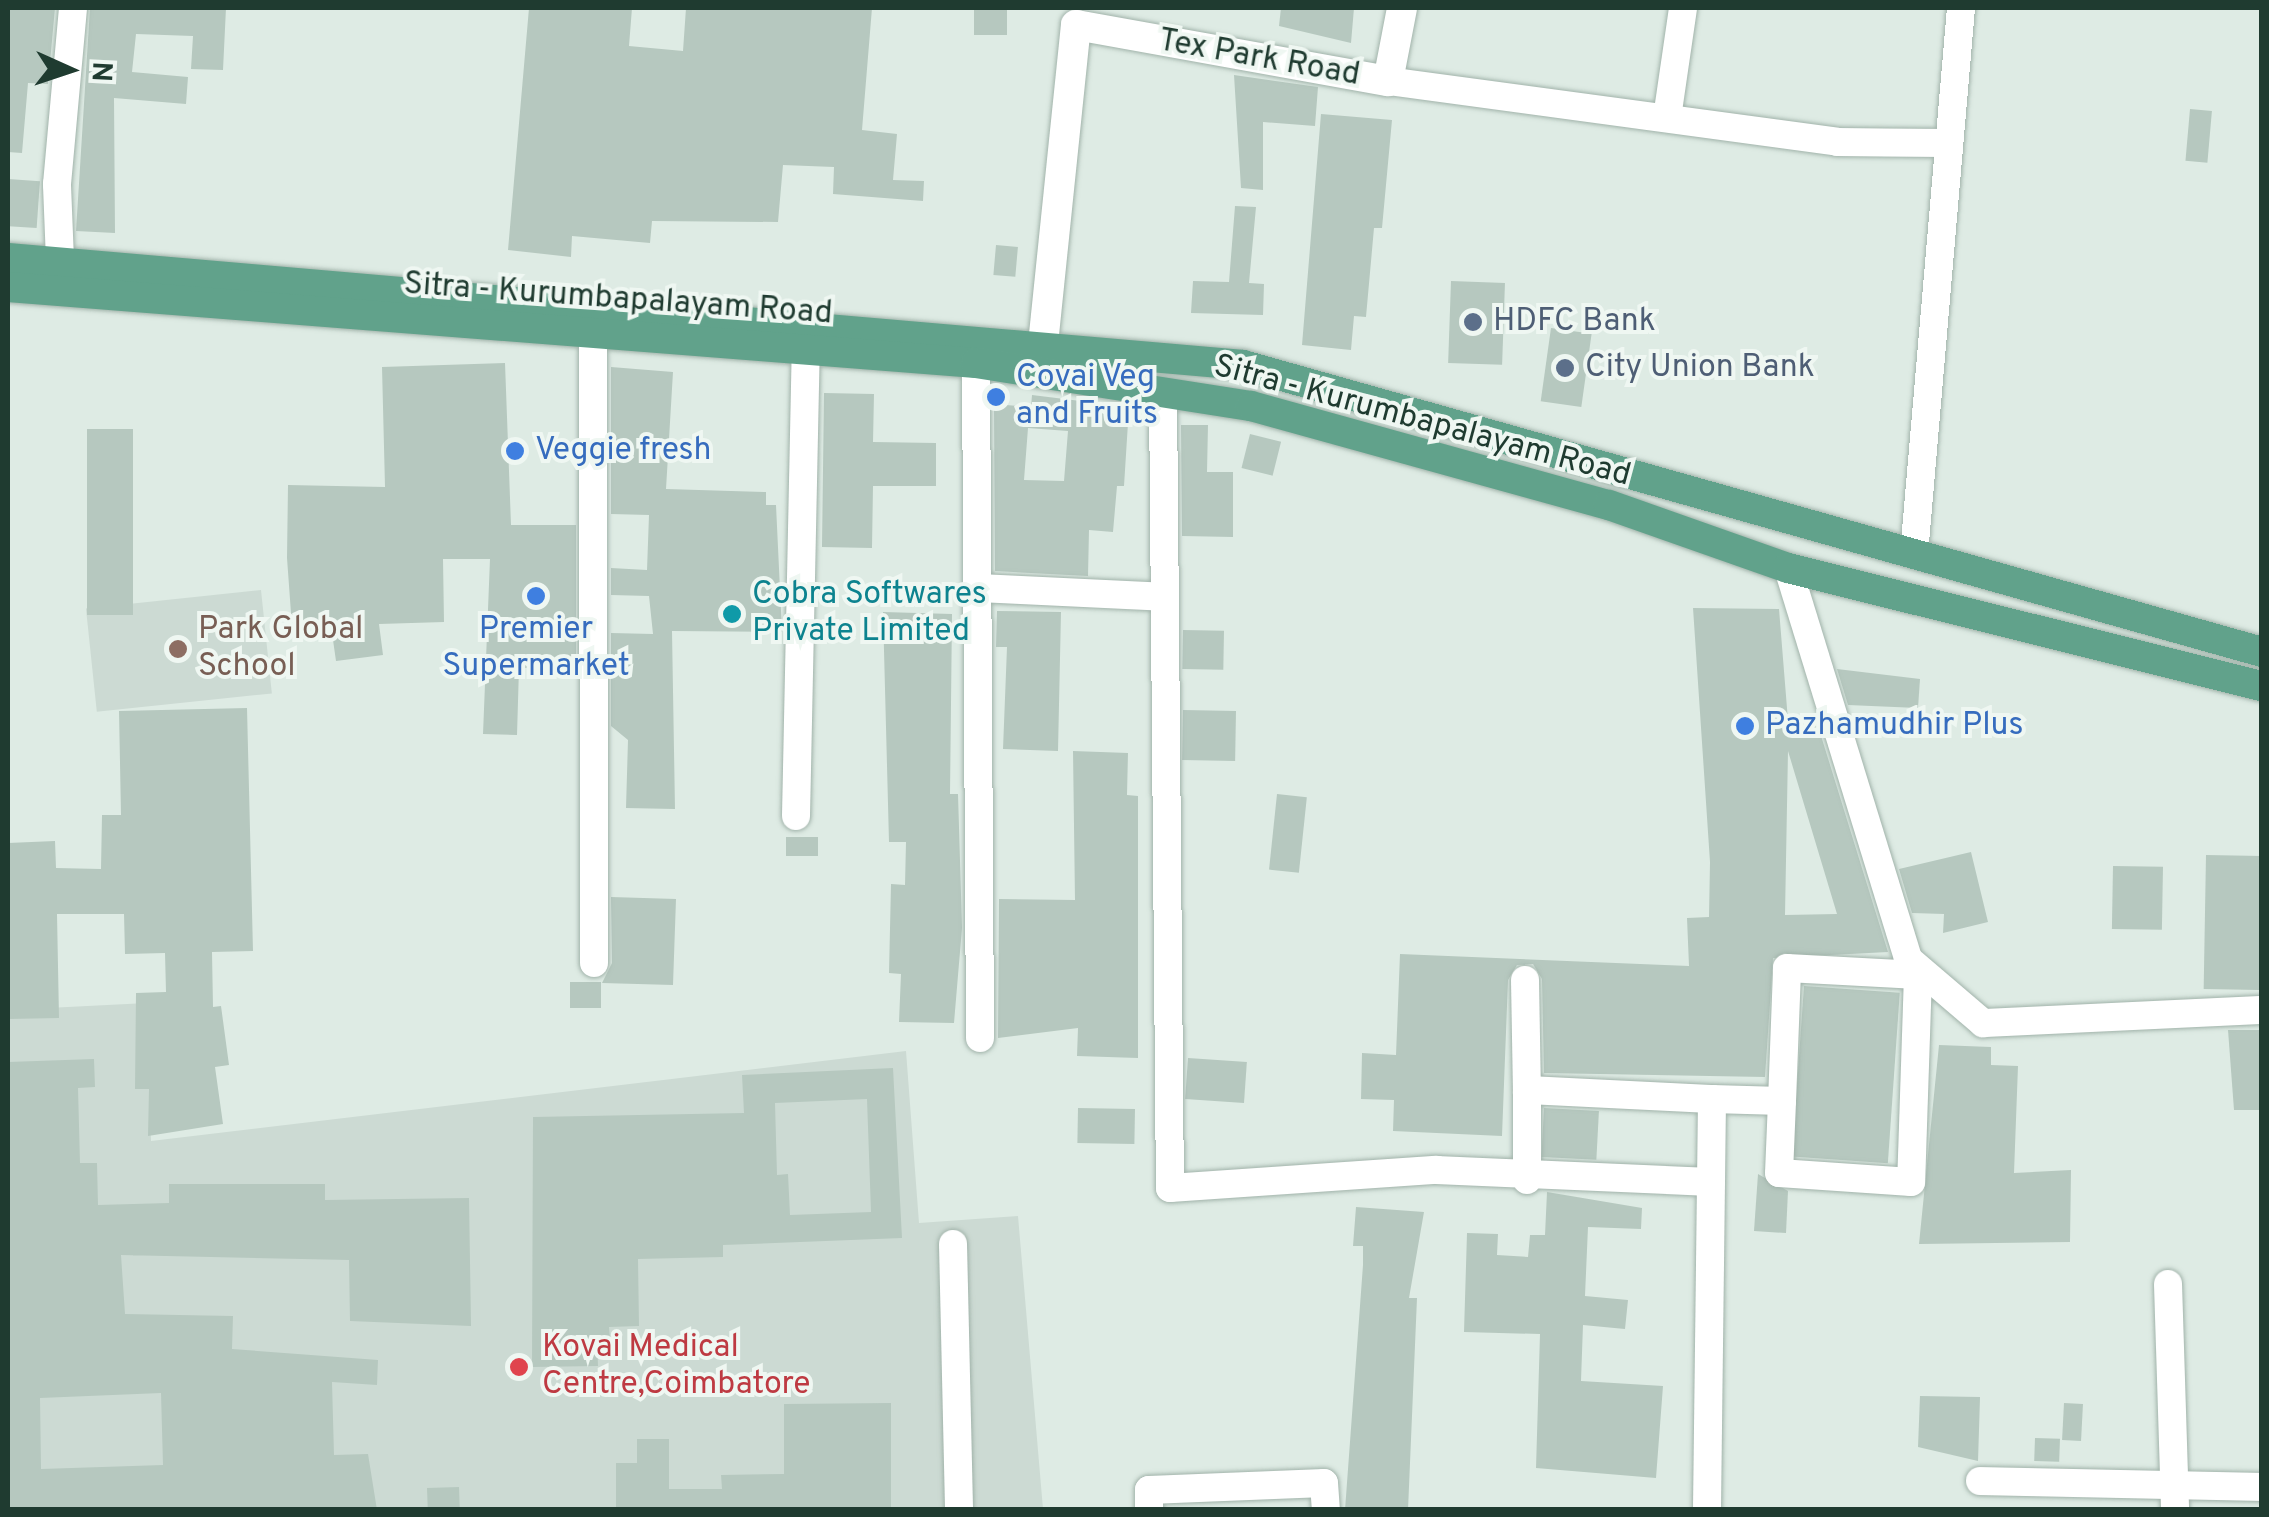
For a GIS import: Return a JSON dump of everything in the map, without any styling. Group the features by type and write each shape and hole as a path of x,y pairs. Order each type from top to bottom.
{"main road":[{"name":"Sitra - Kurumbapalayam Road","path":"8,258 61,277 593,334 976,363 1041,358"},
{"name":"Sitra - Kurumbapalayam Road","path":"8,287 61,277 1041,358 1163,393 1251,406 1590,500 1788,568 2262,686"},
{"path":"1041,358 1243,365 2262,652"}],"street":[{"path":"61,277 57,184 74,8"},
{"name":"Tex Park Road","path":"1041,358 1078,16 1388,81 1402,8"},
{"path":"1667,118 1683,8"},
{"path":"1914,554 1961,8"},
{"path":"1388,81 1837,142 1948,143"},
{"path":"593,334 594,963"},
{"path":"796,816 806,350"},
{"path":"976,363 980,1038"},
{"path":"1163,393 1170,1188 1436,1170 1526,1180 1711,1182"},
{"path":"1788,568 1908,959 1983,1023 2262,1010"},
{"path":"978,588 1165,597"},
{"path":"1787,968 1918,975 1911,1182 1780,1172 1782,1101 1787,968"},
{"path":"1525,980 1526,1180"},
{"path":"1527,1090 1782,1101"},
{"path":"1707,1510 1712,1099"},
{"path":"953,1244 959,1510"},
{"path":"2168,1284 2175,1497"},
{"path":"1980,1482 2175,1497 2262,1487"},
{"path":"1150,1510 1149,1490 1324,1484 1326,1510"}],"shaded area":[{"name":"Park Global School","path":"261,590 272,693 97,712 86,608"},
{"name":"Kovai Medical Centre,Coimbatore","path":"147,1003 151,1141 906,1051 919,1223 1018,1216 1043,1509 8,1510 8,1010"}],"building":[{"path":"8,8 55,8 48,84 28,83 22,153 8,152"},
{"path":"90,8 226,8 223,70 191,69 193,36 136,34 132,72 188,77 186,104 114,98 115,233 76,231"},
{"path":"529,8 632,8 629,46 683,51 686,8 872,8 862,130 897,134 893,180 924,181 923,201 833,194 834,167 783,165 778,222 652,221 650,243 572,236 571,257 508,250"},
{"path":"974,8 1007,8 1007,35 974,35"},
{"path":"1281,8 1354,8 1351,43 1279,26"},
{"path":"1234,75 1318,87 1315,126 1263,122 1263,190 1241,188"},
{"path":"2190,109 2212,111 2207,163 2185,161"},
{"path":"1321,114 1392,120 1382,228 1374,228 1366,317 1354,316 1351,350 1302,345"},
{"path":"8,179 40,181 37,228 8,226"},
{"path":"1235,206 1256,207 1249,283 1264,284 1263,315 1191,313 1193,281 1229,282"},
{"path":"996,245 1018,247 1015,277 993,275"},
{"name":"HDFC Bank","path":"1451,281 1505,283 1502,365 1448,363"},
{"name":"City Union Bank","path":"1551,328 1592,334 1581,407 1541,401"},
{"path":"505,363 511,525 576,525 576,668 519,668 517,735 483,734 490,559 443,559 444,622 379,624 383,655 336,661 331,626 292,627 287,558 288,485 385,487 382,367"},
{"path":"611,367 673,372 666,489 766,492 766,505 776,505 782,632 672,631 675,809 626,808 628,740 611,726 611,633 653,634 649,596 611,595 611,568 647,570 649,515 611,514"},
{"path":"824,393 874,394 873,442 936,443 936,486 873,486 872,548 822,547"},
{"path":"1032,395 1129,407 1124,486 1117,486 1113,532 1089,530 1088,576 995,571 994,404 1031,407","holes":["1028,428 1068,431 1064,481 1024,480"]},
{"path":"1181,425 1208,425 1207,472 1233,472 1233,537 1182,536"},
{"path":"87,429 133,429 133,615 87,615"},
{"path":"1250,434 1281,442 1273,476 1242,468"},
{"path":"1693,608 1779,609 1789,733 1818,726 1888,952 1773,958 1765,1077 1544,1073 1542,979 1533,964 1517,965 1508,980 1502,1136 1393,1131 1394,1100 1361,1099 1362,1053 1396,1055 1400,954 1689,966 1687,918 1709,917 1710,862","holes":["1788,751 1837,914 1785,915"]},
{"path":"997,611 1061,612 1058,751 1003,749 1007,647 996,647"},
{"path":"883,612 952,614 950,794 958,794 962,928 954,1023 899,1022 901,974 889,973 891,884 905,885 906,842 889,842"},
{"path":"1183,630 1224,631 1223,670 1182,669"},
{"path":"1837,669 1920,679 1918,708 1848,705"},
{"path":"247,708 253,951 212,952 213,1007 221,1006 229,1065 215,1067 223,1124 148,1136 149,1089 135,1089 136,993 166,992 165,953 125,954 124,914 57,914 59,1018 8,1019 8,843 55,841 56,868 101,869 102,815 121,815 119,711"},
{"path":"1183,710 1236,711 1235,761 1182,760"},
{"path":"1073,751 1128,753 1127,795 1138,796 1138,1058 1077,1056 1078,1028 998,1038 999,899 1075,900"},
{"path":"1277,794 1307,797 1299,873 1269,870"},
{"path":"786,837 818,837 818,856 786,856"},
{"path":"1971,852 1988,922 1943,933 1944,914 1912,913 1899,869"},
{"path":"2206,855 2262,856 2260,990 2204,989"},
{"path":"2113,866 2163,867 2162,930 2112,929"},
{"path":"611,897 676,899 673,985 602,983 612,963"},
{"path":"570,982 601,982 601,1008 570,1008"},
{"path":"1804,986 1900,993 1888,1163 1792,1157"},
{"path":"2228,1030 2262,1030 2262,1110 2234,1110"},
{"path":"1939,1045 1991,1047 1991,1065 2018,1066 2014,1173 2071,1170 2070,1242 1919,1244"},
{"path":"1188,1058 1247,1062 1244,1103 1185,1099"},
{"path":"94,1059 95,1087 78,1088 80,1163 97,1163 98,1205 169,1203 169,1184 325,1184 325,1200 469,1198 471,1326 350,1321 349,1260 121,1255 125,1314 233,1316 232,1349 378,1360 377,1385 332,1382 334,1455 368,1454 377,1510 8,1510 8,1062","holes":["161,1393 163,1465 41,1469 40,1398"]},
{"path":"893,1068 902,1238 723,1245 723,1257 638,1259 639,1326 609,1327 610,1340 597,1340 598,1366 532,1367 533,1117 744,1113 742,1075","holes":["867,1099 871,1212 790,1215 788,1174 777,1175 775,1103"]},
{"path":"1078,1108 1135,1109 1134,1144 1077,1143"},
{"path":"1544,1108 1599,1111 1596,1160 1541,1157"},
{"path":"1758,1174 1788,1191 1786,1233 1754,1231"},
{"path":"1547,1192 1642,1208 1641,1229 1588,1227 1585,1296 1628,1300 1625,1329 1583,1325 1581,1381 1663,1386 1656,1478 1536,1468 1540,1334 1464,1332 1467,1233 1498,1234 1497,1255 1528,1257 1530,1235 1545,1235"},
{"path":"1356,1207 1424,1212 1409,1298 1417,1298 1408,1510 1345,1510 1363,1265 1363,1246 1353,1246"},
{"path":"1920,1396 1980,1397 1978,1461 1918,1447"},
{"path":"891,1403 891,1510 616,1510 616,1463 637,1463 637,1439 669,1439 669,1489 722,1489 721,1475 784,1474 784,1404"},
{"path":"2064,1403 2083,1404 2081,1441 2062,1440"},
{"path":"2035,1438 2060,1439 2059,1462 2034,1461"},
{"path":"459,1487 460,1510 428,1510 427,1488"}],"place":[{"name":"HDFC Bank","path":"1473,322"},
{"name":"City Union Bank","path":"1565,368"},
{"name":"Covai Veg and Fruits","path":"996,397"},
{"name":"Veggie fresh","path":"515,451"},
{"name":"Premier Supermarket","path":"536,596"},
{"name":"Cobra Softwares Private Limited","path":"732,614"},
{"name":"Park Global School","path":"178,649"},
{"name":"Pazhamudhir Plus","path":"1745,726"},
{"name":"Kovai Medical Centre,Coimbatore","path":"519,1367"}]}
